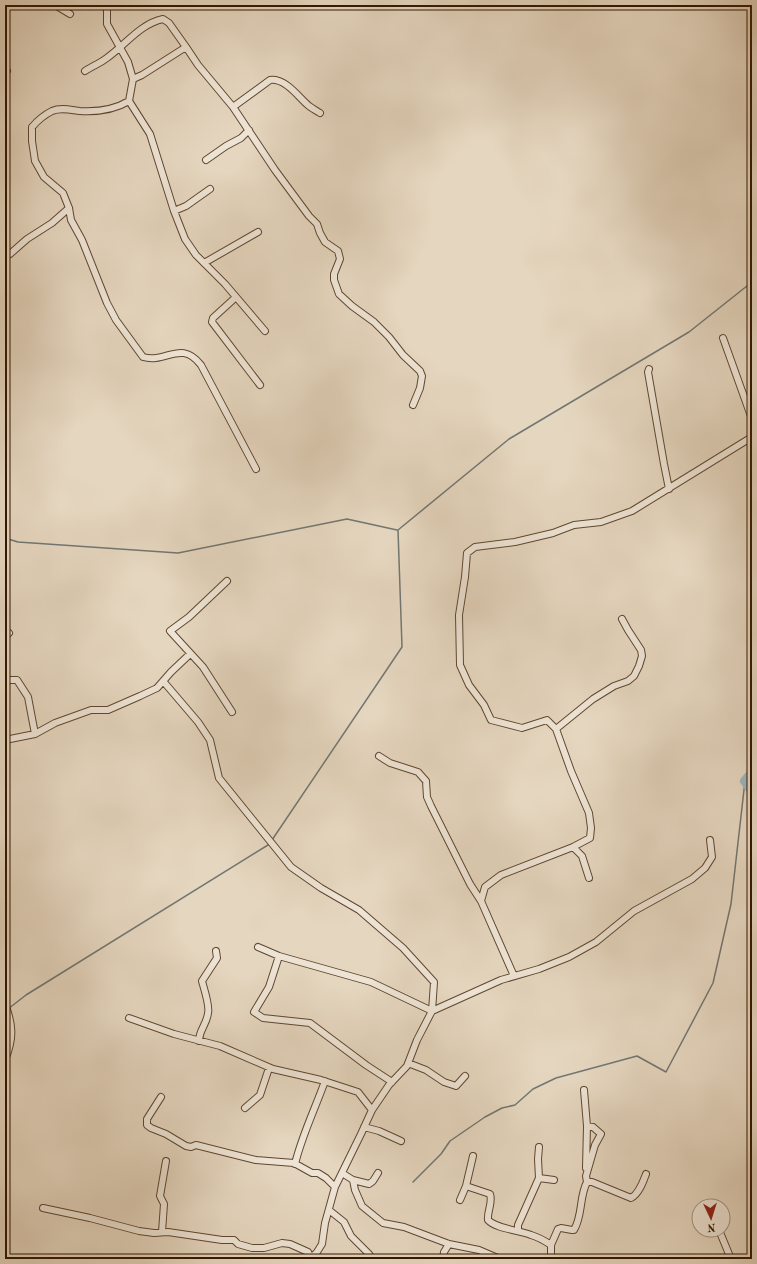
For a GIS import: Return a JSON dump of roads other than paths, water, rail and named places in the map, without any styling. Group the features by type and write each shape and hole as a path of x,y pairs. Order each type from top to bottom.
{"street":[{"path":"55,5 70,14"},
{"path":"107,5 107,24 128,62 133,79 129,101 150,134 184,239 196,255 225,284 265,331"},
{"path":"85,71 104,60 139,30 158,20 163,19 169,23 198,65 233,107 275,170 309,216 317,224 325,242 338,251 340,259 334,274 334,280 339,294 352,306 374,322 389,337 403,355 420,371 422,376 420,388 413,405"},
{"path":"133,79 142,75 186,47"},
{"path":"233,107 270,80 274,80 281,82 290,88 311,108 320,113"},
{"path":"129,101 119,107 103,110 53,110 41,117 32,126 34,161 44,177 62,193 69,208 71,220 82,240 107,302 116,320 143,357 152,358 182,352 196,358 256,469"},
{"path":"206,160 226,146 241,138 249,130"},
{"path":"174,211 186,206 210,189"},
{"path":"5,256 10,254 26,239 52,223 69,208"},
{"path":"204,262 258,232"},
{"path":"236,297 213,318 212,322 260,385"},
{"path":"723,338 752,419"},
{"path":"649,369 648,372 652,399 670,488"},
{"path":"481,901 484,887 502,875 573,847 590,838 591,828 589,813 571,771 556,729 547,720 522,728 491,720 484,705 469,685 460,665 458,646 459,615 467,553 475,547 515,542 553,534 574,525 601,522 640,508 752,437"},
{"path":"228,581 189,617 170,631 202,667 232,712"},
{"path":"556,729 593,699 614,686 628,681 634,676 642,656 641,650 622,619"},
{"path":"5,740 35,734 54,723 91,710 108,710 157,688 190,654"},
{"path":"5,680 17,680 28,697 35,734"},
{"path":"43,1208 90,1218 139,1231 168,1232 222,1240 234,1240 238,1244 252,1248 264,1248 282,1243 290,1244 308,1252 310,1258 317,1252 322,1244 325,1223 334,1187 372,1110 408,1063 417,1040 432,1011 434,982 403,948 358,910 291,867 219,778 210,740 198,722 163,681"},
{"path":"379,756 390,763 418,772 426,781 427,797 430,806 470,884 481,901 514,976"},
{"path":"258,947 279,956 371,982 432,1011 501,980 539,969 569,957 596,942 634,911 692,879 705,868 712,858 710,840"},
{"path":"573,847 582,856 589,878"},
{"path":"199,1041 199,1033 206,1022 209,1012 202,981 217,958 216,951"},
{"path":"279,956 269,986 254,1012 263,1018 310,1023 366,1065 392,1082"},
{"path":"5,1004 11,1020 12,1037 5,1060"},
{"path":"129,1018 174,1034 220,1046 268,1068 325,1081 358,1092 372,1110"},
{"path":"408,1063 426,1070 444,1082 456,1086 465,1076"},
{"path":"246,1108 260,1095 268,1068"},
{"path":"296,1164 299,1147 325,1081"},
{"path":"584,1090 587,1126 587,1179"},
{"path":"161,1097 148,1119 147,1124 151,1128 166,1134 186,1146 191,1147 196,1145 256,1160 296,1164 312,1173 318,1173 326,1178 334,1187"},
{"path":"549,1259 552,1249 551,1245 558,1229 574,1230 580,1217 583,1193 595,1145 601,1134 592,1127 587,1126"},
{"path":"364,1127 379,1131 401,1141"},
{"path":"518,1231 518,1225 539,1178 539,1147"},
{"path":"460,1200 466,1186 473,1156"},
{"path":"162,1232 164,1204 160,1196 166,1161"},
{"path":"342,1173 353,1180 368,1184 373,1181 378,1173"},
{"path":"587,1179 631,1198 634,1197 641,1186 646,1174"},
{"path":"539,1178 554,1180"},
{"path":"353,1180 355,1190 362,1206 383,1223 404,1227 449,1244 479,1250 500,1259"},
{"path":"466,1186 490,1194 492,1200 488,1220 490,1222 531,1235 551,1245"},
{"path":"329,1210 344,1222 351,1236 372,1259"},
{"path":"722,1238 731,1259"},
{"path":"442,1259 449,1244"}],"waterway":[{"path":"272,840 402,647 398,530 509,439 689,332 752,282"},
{"path":"5,538 18,542 178,553 347,519 397,530"},
{"path":"752,773 745,781 752,791"},
{"path":"413,1182 441,1154 450,1141 485,1117 502,1108 515,1105 533,1089 556,1078 637,1056 666,1072 713,983 731,904 745,781"},
{"path":"8,1009 26,995 268,845"}]}
